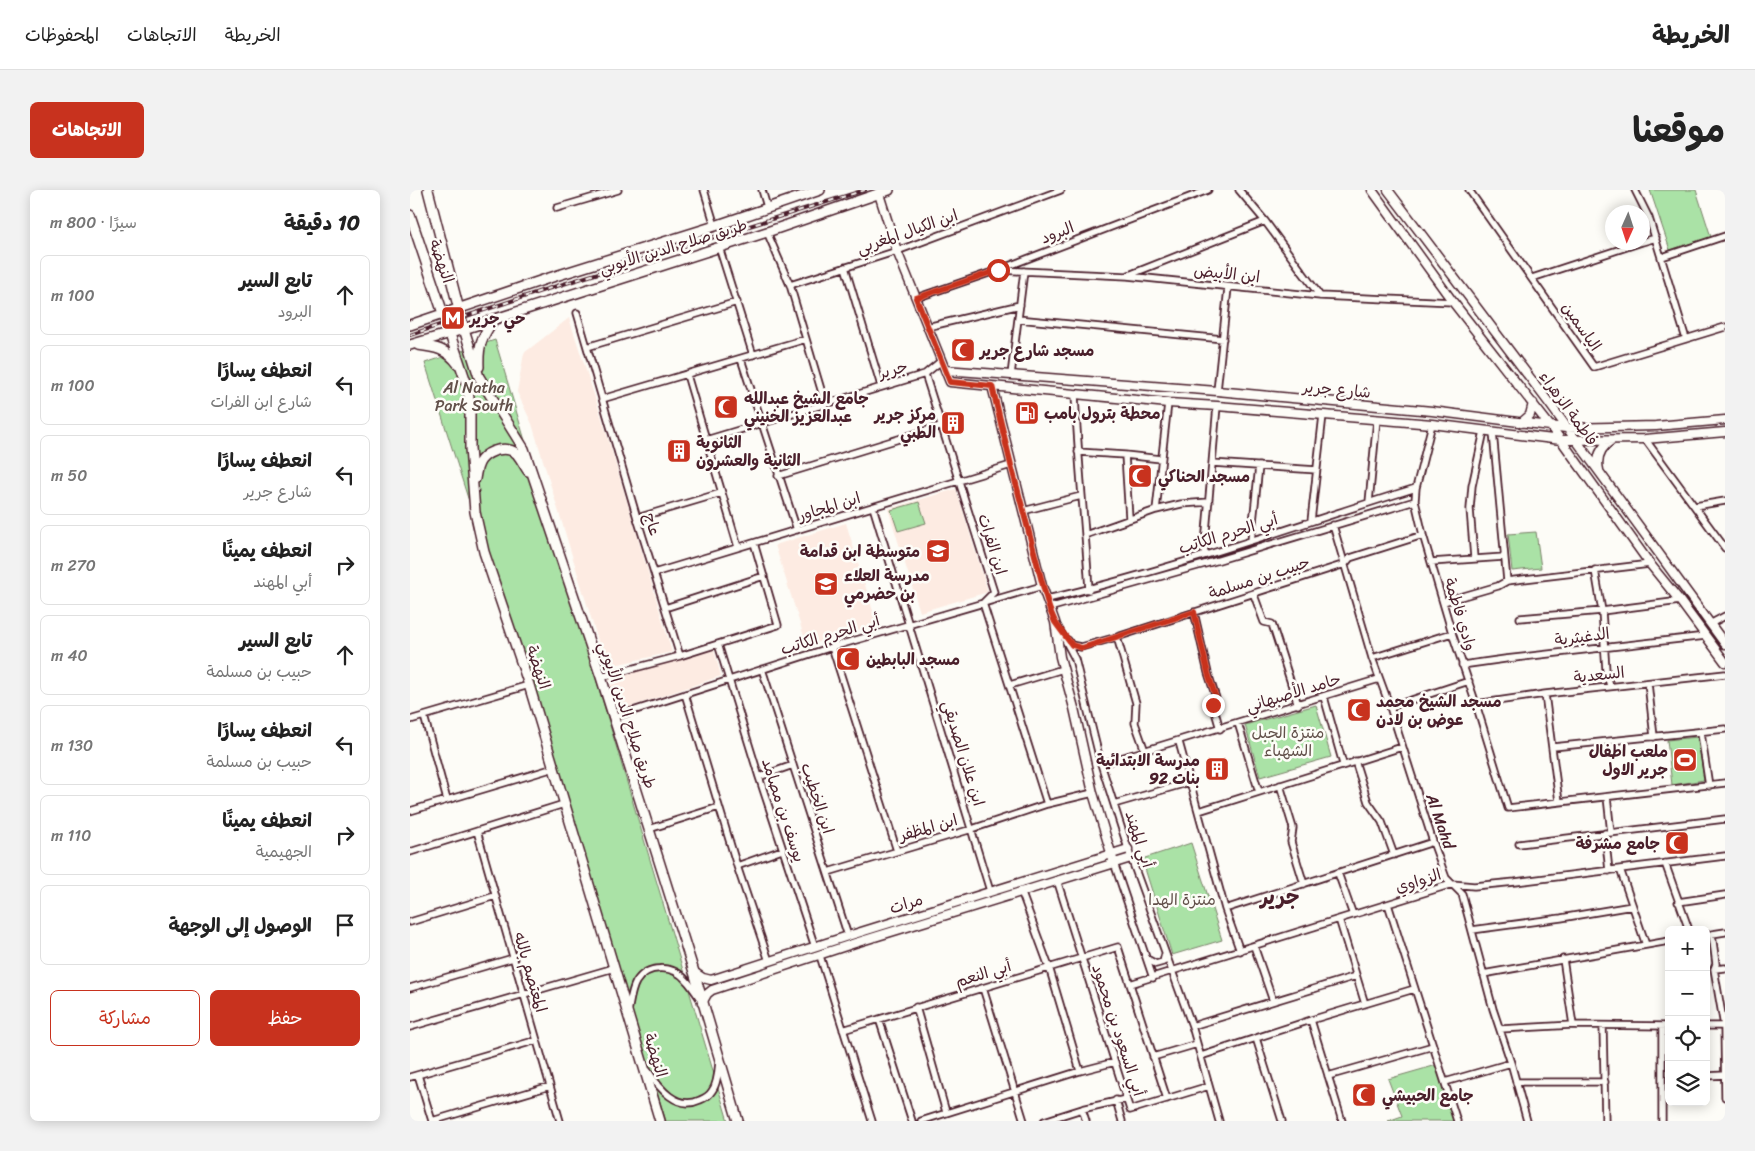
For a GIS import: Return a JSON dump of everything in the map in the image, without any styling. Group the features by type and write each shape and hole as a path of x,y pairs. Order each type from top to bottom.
{"main road":[{"name":"النهضة","path":"428,190 464,329"},
{"name":"طريق صلاح الدين الأيوبي","path":"410,325 820,190"},
{"name":"طريق صلاح الدين الأيوبي","path":"411,344 464,329 767,232 890,190"},
{"path":"1372,190 1454,302 1533,403 1547,425 1561,440 1650,564 1725,662"},
{"name":"فاطمة الزهراء","path":"1388,190 1466,292 1725,644"},
{"path":"879,194 897,251 945,370"},
{"name":"النهضة","path":"411,221 444,313 463,371 469,397 470,448 475,512 484,552 529,685 660,1121"},
{"path":"1454,302 1460,305 1466,302 1468,299 1466,292"},
{"path":"1474,328 1475,317 1482,316 1487,321"},
{"path":"479,377 478,354 480,343 494,319"},
{"name":"طريق صلاح الدين الأيوبي","path":"464,329 479,377 524,449 614,717 694,972 738,1121"},
{"path":"411,344 441,349 450,354 463,371"},
{"name":"شارع جرير","path":"1725,420 1656,426 1566,428 1432,412 1216,391 945,370 950,382 1168,403 1432,424 1561,440 1645,439 1725,432"},
{"name":"أبي المهند","path":"992,386 1042,586 1055,622 1060,657 1074,708 1093,793 1114,863"},
{"path":"1521,423 1530,415 1533,403"},
{"path":"1547,425 1557,425 1557,415"},
{"path":"1538,438 1545,438 1550,434 1547,425"},
{"path":"1585,440 1578,434 1586,428"},
{"path":"1599,472 1599,456 1604,446 1613,439"},
{"path":"1571,454 1572,446 1577,445 1581,448"},
{"path":"473,486 480,461 489,453 498,450 508,450 515,453 534,479"},
{"name":"مرات","path":"694,972 708,981 1128,849"},
{"name":"مرات","path":"702,1003 710,992 730,984 855,943 1131,858"},
{"path":"1091,861 1097,862 1098,866 1094,869"},
{"path":"725,976 720,983 722,985 730,984"}],"street":[{"path":"558,208 618,190"},
{"path":"704,190 715,226"},
{"path":"762,190 767,207"},
{"name":"ابن الكيال المغربي","path":"790,285 897,251 1061,190"},
{"name":"البرود","path":"916,298 998,270 1208,190"},
{"path":"1239,190 1265,221 1320,296"},
{"name":"الياسمين","path":"1469,190 1594,367 1725,327"},
{"path":"1635,190 1649,218 1656,238 1686,339"},
{"path":"1127,276 1265,221"},
{"path":"767,232 790,285 825,403"},
{"path":"1662,257 1725,236"},
{"path":"1650,240 1656,238"},
{"path":"719,247 753,355"},
{"path":"1532,278 1618,250"},
{"path":"845,267 881,386"},
{"name":"ابن الأبيض","path":"998,270 1127,276 1228,288 1320,296 1454,302"},
{"path":"1011,375 1024,271"},
{"path":"1216,391 1228,288"},
{"path":"587,347 737,302"},
{"path":"927,328 1020,305"},
{"name":"عاج","path":"577,313 680,656"},
{"path":"1018,319 1223,339"},
{"path":"602,400 806,339"},
{"path":"741,359 796,530"},
{"name":"جرير","path":"706,440 925,374 941,361"},
{"name":"ابن الفرات","path":"925,374 994,592 983,603"},
{"path":"687,375 738,547"},
{"path":"1075,394 1089,590"},
{"path":"1156,510 1168,403"},
{"path":"1204,555 1217,406"},
{"path":"1311,521 1323,415"},
{"path":"1368,502 1377,420"},
{"name":"وادي فاطمة","path":"1432,424 1416,488 1415,501 1452,633 1508,808 1559,802"},
{"path":"778,476 941,426"},
{"path":"1474,558 1470,509 1472,486 1484,431"},
{"path":"1493,432 1507,581"},
{"path":"1645,439 1725,548"},
{"path":"1078,452 1125,454 1161,459"},
{"path":"1125,454 1130,518"},
{"path":"1212,463 1317,470"},
{"name":"ابن المجاور","path":"654,573 1011,465"},
{"path":"1251,541 1259,466"},
{"name":"أبي الحرم الكاتب","path":"1047,599 1089,590 1416,488"},
{"path":"637,518 721,493"},
{"path":"1023,511 1081,496"},
{"name":"أبي الحرم الكاتب","path":"1049,608 1219,560 1415,501"},
{"path":"1085,535 1156,510 1181,504 1209,502"},
{"path":"1695,506 1725,502"},
{"name":"ابن علان الصديقي","path":"873,507 990,891"},
{"name":"Al Mahd","path":"1332,525 1372,658 1433,842 1446,878 1462,894 1483,974 1527,1121"},
{"name":"حبيب بن مسلمة","path":"1055,622 1072,645 1082,648 1345,564 1350,558 1423,535"},
{"path":"601,677 680,656 778,625 754,543"},
{"path":"1431,562 1504,557"},
{"path":"1443,602 1498,586 1507,581 1650,564"},
{"path":"1595,570 1602,611 1603,647 1610,686"},
{"path":"665,608 764,576"},
{"name":"أبي الحرم الكاتب","path":"614,717 832,647 1042,586"},
{"path":"1254,594 1264,622 1272,624 1298,705"},
{"path":"1520,618 1602,611 1680,601"},
{"path":"983,603 1047,804"},
{"path":"1194,612 1208,673 1216,698 1213,705 1220,729"},
{"path":"1710,624 1725,616"},
{"name":"أبي المهند","path":"1055,622 1075,659 1100,764 1131,858 1192,1026 1219,1121"},
{"path":"1372,658 1452,633"},
{"name":"الدغيثرية","path":"1462,665 1706,636"},
{"path":"1117,637 1136,704 1135,723 1145,751"},
{"name":"يوسف بن مصامد","path":"718,644 782,850 815,947"},
{"path":"832,647 897,850"},
{"path":"1010,685 1063,668"},
{"name":"ابن الخطيب","path":"762,669 848,936"},
{"name":"السعدية","path":"1476,704 1610,686 1725,674"},
{"name":"حامد الأصبهاني","path":"1100,764 1179,742 1380,679"},
{"path":"1390,708 1468,681"},
{"path":"1648,683 1654,737"},
{"path":"410,720 529,685"},
{"path":"685,694 736,866 769,961"},
{"path":"1545,694 1559,802 1725,783"},
{"path":"1324,697 1343,764"},
{"path":"424,716 447,800"},
{"path":"1238,723 1259,792"},
{"path":"1553,747 1725,730"},
{"path":"1701,733 1709,786"},
{"path":"1179,742 1225,908 1240,951"},
{"path":"1199,812 1343,764 1402,747"},
{"path":"1355,761 1368,802 1382,822 1394,855"},
{"path":"759,777 794,765"},
{"path":"410,810 554,768"},
{"path":"1114,804 1190,782"},
{"path":"1280,785 1293,828 1291,842 1304,884"},
{"name":"ابن المظفر","path":"828,872 972,829 1047,804 1093,793"},
{"path":"1607,797 1610,871"},
{"path":"410,852 564,804"},
{"path":"649,829 719,808"},
{"path":"1519,844 1725,819"},
{"name":"المعتصم بالله","path":"476,831 560,1121"},
{"path":"1225,908 1433,842"},
{"path":"736,866 782,850"},
{"name":"الزواوي","path":"1130,984 1452,884 1474,886 1499,884 1725,856"},
{"name":"أبي المهند","path":"1114,863 1153,978"},
{"path":"1664,863 1687,926"},
{"path":"1620,869 1646,944"},
{"path":"1338,872 1353,915"},
{"name":"أبي السعود بن محمود","path":"1057,880 1130,1110 1209,1086"},
{"path":"1021,891 1049,967 1080,1071"},
{"path":"1678,902 1725,895"},
{"path":"410,922 495,896"},
{"path":"1388,904 1457,1121"},
{"path":"1472,930 1632,906"},
{"path":"1340,919 1365,1004"},
{"path":"1710,935 1725,932"},
{"path":"1710,939 1716,964 1714,969 1724,1026 1725,1097"},
{"path":"1483,974 1563,958 1665,942"},
{"path":"1254,946 1273,1001"},
{"name":"أبي النعم","path":"843,1030 1118,947 1130,984"},
{"path":"1147,959 1156,964 1163,962 1165,953"},
{"path":"820,956 872,1121"},
{"path":"410,988 513,958"},
{"path":"1563,958 1573,1025"},
{"path":"410,1026 614,968"},
{"path":"627,1013 636,982 649,970 658,968 671,970 686,980 702,1003"},
{"path":"1714,969 1725,968"},
{"path":"1192,1026 1356,976"},
{"path":"1130,984 1167,1099"},
{"path":"982,988 1024,1121"},
{"path":"1200,1056 1311,1020 1414,990"},
{"path":"916,1007 946,1112"},
{"path":"879,1019 912,1121"},
{"path":"1311,1020 1342,1121"},
{"path":"1500,1029 1573,1025 1662,1026 1665,1064"},
{"path":"1603,1026 1605,1121"},
{"path":"1710,1026 1724,1026"},
{"path":"1256,1038 1282,1121"},
{"path":"410,1077 537,1040"},
{"path":"1153,1058 1197,1044"},
{"path":"1328,1076 1433,1046"},
{"path":"642,1063 664,1092 672,1099 687,1103 697,1102 712,1092 716,1083 719,1059"},
{"path":"921,1121 1080,1071 1115,1062"},
{"path":"1444,1082 1511,1063"},
{"path":"418,1075 432,1121 550,1086"},
{"path":"1710,1076 1724,1076"},
{"path":"1516,1082 1605,1082"},
{"path":"1662,1121 1665,1088"},
{"path":"1044,1121 1082,1108 1126,1099"},
{"path":"1116,1100 1122,1121"},
{"path":"1082,1108 1086,1121"}],"shaded area":[{"path":"569,318 604,425 672,652 606,667 532,424 517,392 524,353"},
{"name":"متوسطة ابن قدامة","path":"956,489 988,592 920,612 888,509"},
{"name":"مدرسة العلاء بن حضرمي","path":"846,523 877,624 807,646 775,545"},
{"path":"714,650 721,676 621,710 616,706 609,679"}],"green space":[{"path":"1650,190 1696,190 1711,237 1670,250"},
{"name":"Al Natha Park South","path":"495,340 728,1121 666,1121 425,363"},
{"path":"919,502 926,523 898,531 891,510"},
{"path":"1536,532 1541,568 1512,571 1508,534"},
{"name":"منتزة الجبل الشهباء","path":"1316,705 1331,757 1260,777 1245,725"},
{"name":"ملعب اطفال جرير الاول","path":"1698,737 1704,780 1672,785 1667,740"},
{"name":"منتزة الهدا","path":"1191,843 1222,940 1172,955 1142,859"},
{"path":"1437,1065 1454,1121 1388,1121 1402,1116 1388,1079"}],"railway":[{"path":"410,335 544,290 865,190"}],"place":[{"name":"حي جرير","path":"453,318"},
{"name":"مسجد شارع جرير","path":"963,350"},
{"name":"جامع الشيخ عبدالله عبدالعزيز الخنيني","path":"726,407"},
{"name":"محطة بترول بامب","path":"1027,413"},
{"name":"مركز جرير الطبي","path":"953,423"},
{"name":"الثانوية الثانية والعشرون","path":"679,451"},
{"name":"مسجد الحناكي","path":"1140,476"},
{"name":"متوسطة ابن قدامة","path":"938,551"},
{"name":"مدرسة العلاء بن حضرمي","path":"826,584"},
{"name":"مسجد البابطين","path":"848,659"},
{"name":"مسجد الشيخ محمد عوض بن لادن","path":"1359,710"},
{"name":"ملعب اطفال جرير الاول","path":"1685,760"},
{"name":"مدرسة الابتدائية 92 بنات","path":"1217,769"},
{"name":"جامع مشرفة","path":"1677,843"},
{"name":"جامع الحبيشي","path":"1364,1095"}],"district":[{"name":"جرير","path":"1280,897"}],"route":[{"path":"998,270 916,298 950,382 992,386 1042,586 1055,622 1072,645 1082,648 1194,612 1208,673 1216,698 1213,705"}]}
